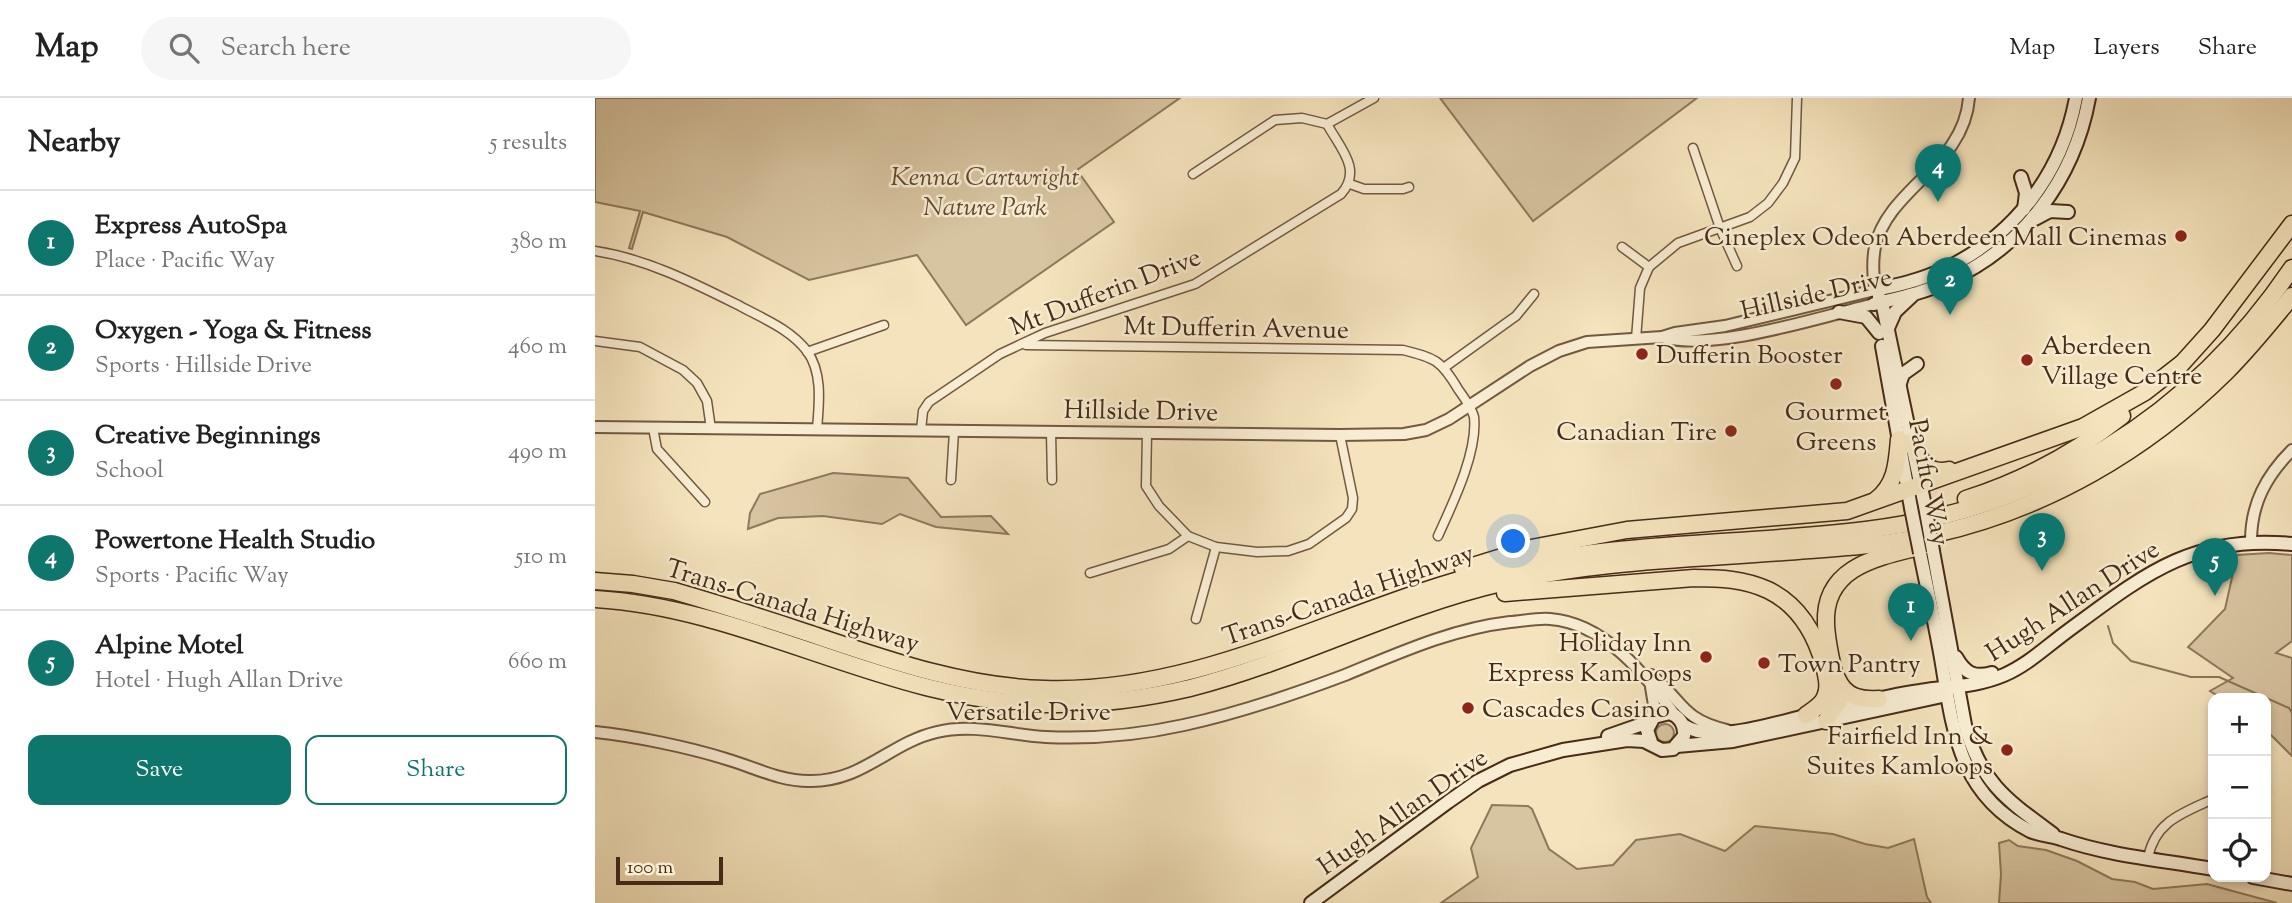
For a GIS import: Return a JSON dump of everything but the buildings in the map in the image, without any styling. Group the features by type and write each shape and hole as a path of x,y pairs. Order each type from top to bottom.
{"highway":[{"path":"1790,537 1830,526 1871,522 1932,509 1982,494 2024,477 2096,436 2151,393 2212,330 2292,224"},
{"path":"2257,273 2292,233"},
{"name":"Trans-Canada Highway","path":"595,581 674,591 932,673 990,685 1042,690 1102,689 1190,673 1457,580 1567,556 1861,531 1934,519 1994,501 2059,475 2134,431 2189,387 2233,344 2292,268"},
{"name":"Trans-Canada Highway","path":"595,599 629,602 710,618 927,687 985,701 1105,703 1149,697 1194,687 1267,664 1406,613 1501,583 1576,569 1807,551 1937,534 2042,499 2094,473 2154,434 2213,384 2241,356 2292,296"},
{"path":"1366,612 1417,586 1455,571 1559,542 1627,530 1847,511 1871,504 2098,420 2145,393 2181,363"},
{"path":"1905,441 1933,471 1941,472 1985,460"},
{"path":"1871,504 1884,494 1892,482 1905,441"},
{"path":"1831,715 1840,699 1826,631 1826,610 1835,587 1852,570 1884,555 1959,537 2022,516 2060,498 2094,473"},
{"path":"1406,613 1524,590 1694,578 1725,578 1748,582 1773,593 1791,606 1812,633 1828,685 1824,700 1806,715"},
{"path":"1835,673 1840,685 1849,695 1861,699 1879,699"}],"main road":[{"name":"Hillside Drive","path":"1877,299 1953,265 1994,239 2024,209 2056,161 2069,128 2076,98"},
{"name":"Hillside Drive","path":"1877,299 1915,293 1946,283 1983,263 2029,223 2050,196 2067,166 2081,132 2089,98"},
{"path":"2021,177 2026,193 2024,209"},
{"path":"2029,223 2050,211 2068,212"},
{"path":"1839,312 1866,317 1883,331 1895,312 1915,293"},
{"name":"Pacific Way","path":"1877,299 1914,487 1925,506 1927,552 1947,656 1959,688 1965,725 1974,753 2005,806"},
{"name":"Pacific Way","path":"1883,331 1899,386 1905,441"},
{"path":"1892,355 1902,365 1917,364 1903,374 1899,386"},
{"name":"Pacific Way","path":"1914,487 1911,508 1927,552"},
{"name":"Hugh Allan Drive","path":"1677,746 1733,741 1831,715 1990,680 2023,665 2144,576 2183,557 2215,547 2251,541 2292,544"},
{"name":"Pacific Way","path":"1947,656 1946,691 1952,729 1962,759 1979,788 2059,839 2082,847 2208,868"},
{"path":"1917,691 1934,679 1947,656 1963,669 1980,676 2023,665"},
{"name":"Hugh Allan Drive","path":"1679,720 1696,732 1708,734 1806,715 1831,715 1879,699 1917,691 1946,691"},
{"path":"1664,713 1679,720 1684,736 1677,746 1667,750 1652,745 1647,736 1651,721 1664,713"},
{"name":"Hugh Allan Drive","path":"1311,903 1478,781 1510,765 1651,721"},
{"name":"Hugh Allan Drive","path":"1563,750 1627,740 1644,741 1652,745"},
{"path":"2271,880 2292,884"}],"street":[{"path":"1193,174 1275,120 1302,118 1327,124 1374,98"},
{"path":"1636,339 1640,288 1649,267 1678,243 1750,217 1768,203 1783,183 1794,158 1797,98"},
{"name":"Pacific Way","path":"1877,299 1873,270 1875,246 1884,224 1953,145 1966,116 1969,98"},
{"path":"1327,124 1351,167 1350,184 1364,189 1409,187"},
{"path":"1693,148 1720,228 1737,267"},
{"name":"Mt Dufferin Drive","path":"921,430 923,411 929,402 1000,354 1045,333 1195,284 1291,227 1341,194 1350,184"},
{"path":"1622,247 1649,267"},
{"path":"595,251 636,261 685,279 785,329 807,352 816,372 817,429"},
{"path":"1438,536 1461,481 1471,448 1474,415 1445,367 1515,316 1534,294"},
{"name":"Hillside Drive","path":"1662,337 1676,341 1727,337 1839,312 1877,299"},
{"name":"Hillside Drive","path":"595,427 1404,434 1426,430 1469,407 1530,366 1559,351 1587,342 1662,337 1877,299"},
{"path":"807,352 884,325"},
{"path":"595,341 640,347 683,370 697,383 707,401 711,429"},
{"name":"Mt Dufferin Avenue","path":"1023,345 1403,350 1427,356 1445,367"},
{"path":"653,428 657,449 705,502"},
{"path":"951,480 954,431"},
{"path":"1051,432 1052,481"},
{"path":"1147,433 1146,486 1159,506 1188,536 1216,547 1257,552 1287,551 1309,544 1346,518 1352,509 1353,498 1341,435"},
{"path":"2251,541 2254,508 2261,491 2271,473 2292,450"},
{"path":"1090,573 1169,549 1188,536"},
{"path":"1196,619 1216,547"},
{"name":"Versatile Drive","path":"595,732 616,734 724,758 777,777 822,781 858,771 909,741 940,731 979,729 1026,735 1084,737 1127,734 1230,715 1266,704 1445,635 1495,624 1539,619 1576,625 1599,637 1637,668 1679,720"},
{"path":"1637,668 1654,677 1687,713 1707,724 1733,731"},
{"path":"1649,681 1654,705 1651,721"},
{"path":"2148,858 2151,844 2159,830 2169,821 2208,802"}],"green space":[{"name":"Kenna Cartwright Nature Park","path":"595,98 1180,98 1077,170 1114,222 966,325 917,255 809,280 727,237 643,212 632,249 629,248 640,211 595,202"},
{"path":"1440,98 1697,98 1533,221"},
{"path":"833,473 908,478 941,517 991,516 1008,534 936,527 900,514 882,524 823,516 778,518 748,529 750,513 760,494"},
{"path":"2237,555 2292,555 2292,641 2276,653 2292,658 2292,756 2271,735 2271,693 2213,693 2210,691 2233,678 2188,647 2225,609"},
{"path":"1665,724 1672,726 1672,740 1665,742 1658,740 1656,733 1658,726"},
{"path":"1492,805 1528,806 1532,809 1549,849 1577,869 1613,865 1636,840 1680,834 1725,851 1755,826 1833,834 1888,848 1914,839 1927,897 1931,903 1441,903 1478,877 1471,848"},
{"path":"2009,840 2018,846 2046,850 2077,861 2112,879 2135,882 2153,889 2207,884 2277,903 1999,903 1999,843"}],"waterway":[{"path":"2108,626 2113,643 2131,661 2191,677 2219,677 2289,708 2292,713"}],"place":[{"name":"Powertone Health Studio","path":"1938,202"},
{"name":"Cineplex Odeon Aberdeen Mall Cinemas","path":"2181,236"},
{"name":"Oxygen - Yoga & Fitness","path":"1950,315"},
{"name":"Dufferin Booster","path":"1642,354"},
{"name":"Aberdeen Village Centre","path":"2027,360"},
{"name":"Gourmet Greens","path":"1836,384"},
{"name":"Canadian Tire","path":"1731,431"},
{"name":"Creative Beginnings","path":"2042,571"},
{"name":"Alpine Motel","path":"2215,596"},
{"name":"Express AutoSpa","path":"1911,641"},
{"name":"Holiday Inn Express Kamloops","path":"1706,657"},
{"name":"Town Pantry","path":"1764,663"},
{"name":"Cascades Casino","path":"1468,708"},
{"name":"Fairfield Inn & Suites Kamloops","path":"2007,750"}]}
